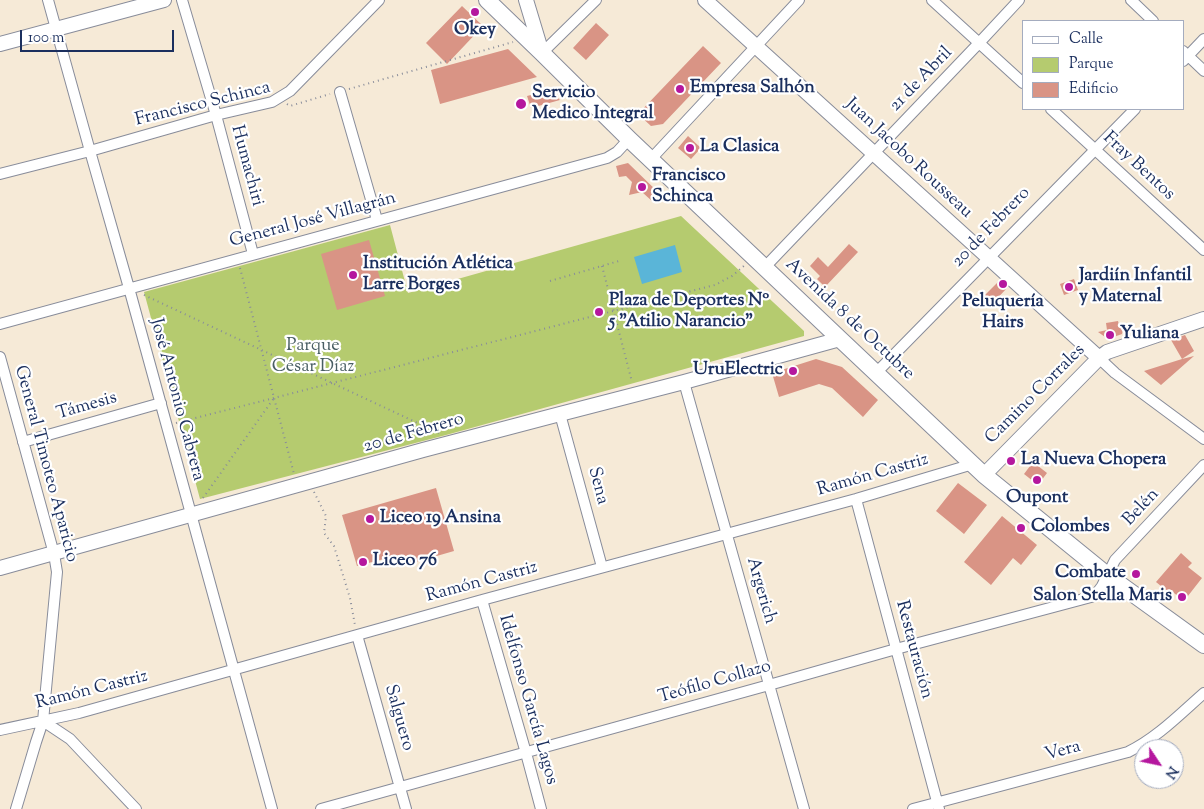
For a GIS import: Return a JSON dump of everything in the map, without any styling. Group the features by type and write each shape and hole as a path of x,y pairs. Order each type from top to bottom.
{"main road":[{"name":"Avenida 8 de Octubre","path":"487,0 629,139 978,469 1107,575 1204,646"}],"street":[{"name":"José Antonio Cabrera","path":"48,0 272,809"},
{"path":"0,44 164,0"},
{"name":"Humachiri","path":"182,0 216,115 253,254"},
{"path":"272,102 290,90 379,0"},
{"path":"526,0 542,53 596,0"},
{"name":"Juan Jacobo Rousseau","path":"705,0 1099,358 1204,439"},
{"path":"651,159 800,0"},
{"path":"932,0 1022,82"},
{"name":"21 de Abril","path":"760,262 874,153 1018,0"},
{"path":"1131,0 1152,20"},
{"path":"1204,39 1184,56 1204,71"},
{"path":"340,92 377,220"},
{"name":"Francisco Schinca","path":"0,174 90,151 216,115 272,102"},
{"name":"Fray Bentos","path":"1052,110 1204,250"},
{"name":"20 de Febrero","path":"876,373 1134,110"},
{"name":"General José Villagrán","path":"0,324 607,158 617,152 629,139"},
{"name":"Camino Corrales","path":"978,469 1107,352 1204,319"},
{"name":"20 de Febrero","path":"0,568 457,441 840,339"},
{"name":"General Timoteo Aparicio","path":"0,357 54,554 57,572 48,654 44,721 16,809"},
{"name":"Argerich","path":"684,382 804,809"},
{"name":"Támesis","path":"23,442 161,403"},
{"name":"Sena","path":"560,414 602,568"},
{"name":"Belén","path":"1107,575 1115,560 1204,465"},
{"name":"Ramón Castriz","path":"0,730 78,713 482,600 978,469"},
{"name":"Restauración","path":"856,500 938,806"},
{"name":"Teófilo Collazo","path":"321,809 896,649 1091,597 1102,586 1107,575"},
{"name":"Idelfonso García Lagos","path":"482,600 541,809"},
{"name":"Salguero","path":"358,635 406,809"},
{"name":"Vera","path":"913,809 938,806 1128,752 1150,739 1204,693"},
{"path":"44,721 70,739 136,809"}],"path":[{"name":"Francisco Schinca","path":"272,102 284,102 290,106 527,38"},
{"path":"238,258 274,398 304,485 326,516 324,533 334,546 340,562 358,635"},
{"path":"550,281 619,261"},
{"path":"167,426 715,285 760,262"},
{"path":"602,266 635,394"},
{"path":"129,288 457,441"},
{"path":"191,516 274,398"}],"green space":[{"name":"Parque César Díaz","path":"681,216 804,331 804,336 446,435 200,499 144,292 390,225 408,293"}],"water":[{"path":"675,245 682,272 642,284 634,257"}],"building":[{"path":"462,6 483,26 447,64 426,43"},
{"path":"596,23 609,35 586,60 573,48"},
{"name":"Empresa Salhón","path":"703,46 721,63 663,124 651,126 638,114"},
{"path":"508,49 537,77 440,104 431,70"},
{"path":"550,90 560,100 531,108 527,96"},
{"name":"La Clasica","path":"688,136 701,148 691,159 678,148"},
{"name":"Francisco Schinca","path":"628,163 660,194 653,202 642,192 629,195 632,182 626,176 619,177 616,166"},
{"name":"Institución Atlética Larre Borges","path":"369,240 385,296 337,310 321,254"},
{"path":"849,244 858,252 825,287 817,279 820,276 810,266 818,257 828,267"},
{"name":"Jardiín Infantil y Maternal","path":"1074,279 1078,290 1064,295 1060,284"},
{"path":"1000,280 1008,287 989,307 981,299"},
{"path":"1118,321 1119,325 1124,324 1122,334 1108,339 1098,332 1107,330 1106,323"},
{"path":"1185,335 1194,351 1182,359 1171,340"},
{"path":"1194,356 1161,385 1144,371 1182,359"},
{"path":"816,359 842,367 878,400 863,417 832,388 819,384 779,397 772,373"},
{"path":"1033,462 1047,473 1038,485 1024,474"},
{"path":"958,483 987,505 964,534 936,511"},
{"path":"436,488 454,551 402,566 399,555 357,566 342,515"},
{"path":"1002,516 1037,545 1021,565 1013,558 991,585 964,562"},
{"path":"1181,553 1192,563 1188,567 1202,578 1184,601 1169,589 1167,591 1156,582"}],"place":[{"name":"Okey","path":"475,12"},
{"name":"Empresa Salhón","path":"680,89"},
{"name":"Servicio Medico Integral","path":"521,104"},
{"name":"La Clasica","path":"690,148"},
{"name":"Francisco Schinca","path":"642,187"},
{"name":"Institución Atlética Larre Borges","path":"353,275"},
{"name":"Peluquería Hairs","path":"1003,284"},
{"name":"Jardiín Infantil y Maternal","path":"1069,287"},
{"name":"Plaza de Deportes Nº 5 \"Atilio Narancio\"","path":"599,312"},
{"name":"Yuliana","path":"1110,335"},
{"name":"UruElectric","path":"793,371"},
{"name":"La Nueva Chopera","path":"1011,461"},
{"name":"Oupont","path":"1037,480"},
{"name":"Liceo 19 Ansina","path":"370,519"},
{"name":"Colombes","path":"1021,528"},
{"name":"Liceo 76","path":"363,562"},
{"name":"Combate","path":"1136,574"},
{"name":"Salon Stella Maris","path":"1182,597"}]}
